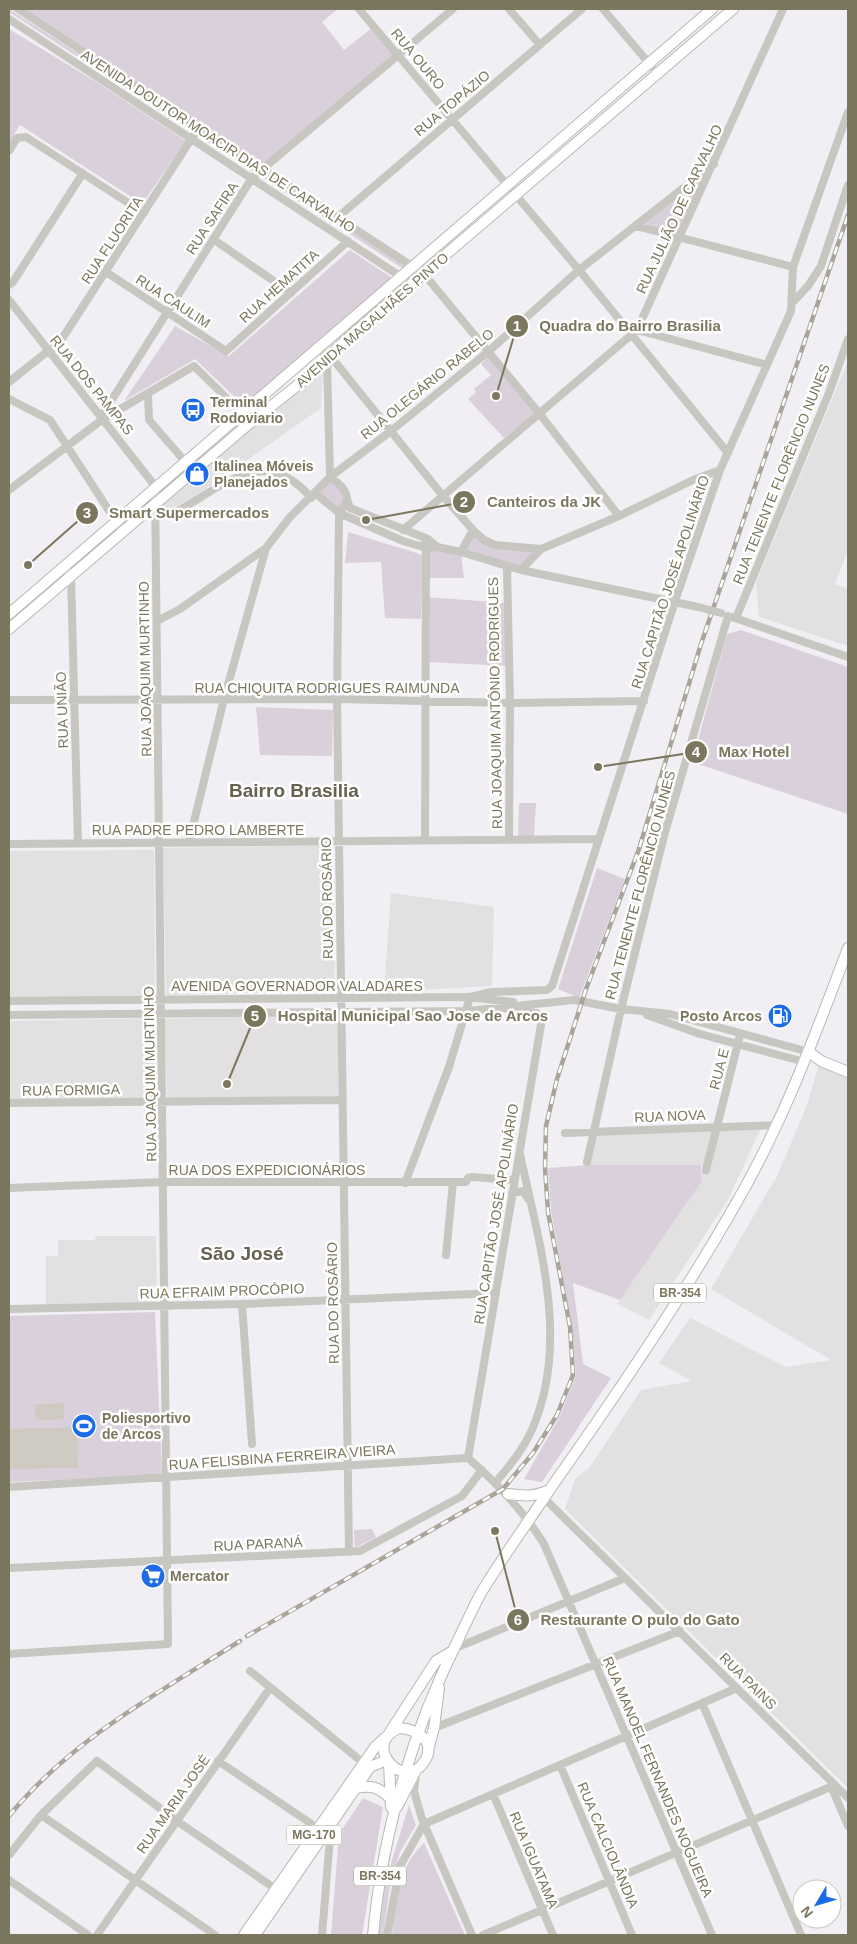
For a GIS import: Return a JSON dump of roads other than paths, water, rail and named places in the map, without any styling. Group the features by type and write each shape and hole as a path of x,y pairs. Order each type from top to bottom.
{"main road":[{"name":"AVENIDA MAGALHÃES PINTO","path":"9,614 242,411 712,9"},
{"name":"AVENIDA MAGALHÃES PINTO","path":"9,629 328,358 733,9"},
{"path":"470,216 479,227"},
{"path":"138,501 146,512"},
{"name":"BR-354","path":"373,1935 385,1844 391,1817 404,1772 439,1678 480,1595 663,1321 735,1206 777,1125 807,1057 848,948"},
{"path":"807,1057 848,1072"},
{"path":"508,1494 527,1497 547,1493"},
{"path":"391,1817 388,1762 384,1745 388,1734 436,1661 453,1650"},
{"path":"391,1817 403,1798 416,1770 427,1758 434,1728 439,1678"},
{"path":"388,1734 399,1728 418,1732 426,1740 428,1750"},
{"name":"MG-170","path":"244,1935 280,1892 356,1788 375,1747 388,1734"},
{"path":"367,1765 388,1762"},
{"path":"388,1762 395,1769 404,1772 416,1770"},
{"name":"MG-170","path":"325,1830 367,1765"},
{"path":"356,1788 370,1785 381,1789 390,1798"},
{"name":"MG-170","path":"256,1935 280,1892"}],"street":[{"name":"AVENIDA DOUTOR MOACIR DIAS DE CARVALHO","path":"18,9 424,274 539,413 619,516"},
{"name":"RUA OURO","path":"359,9 579,270 634,332 728,453"},
{"name":"RUA SAFIRA","path":"102,418 252,178 453,9"},
{"path":"509,9 540,45"},
{"name":"RUA TOPÁZIO","path":"338,217 582,9"},
{"path":"604,9 658,74"},
{"name":"RUA JULIÃO DE CARVALHO","path":"403,530 634,332 714,164 783,9"},
{"name":"AVENIDA DOUTOR MOACIR DIAS DE CARVALHO","path":"9,19 412,284"},
{"path":"50,46 57,34"},
{"name":"RUA CAPITÃO JOSÉ APOLINÁRIO","path":"470,997 491,992 547,990 552,986 675,602 720,470 793,302 794,266 848,112"},
{"name":"RUA FLUORITA","path":"9,382 48,350 58,345 199,127"},
{"path":"9,151 17,138 26,137 144,213"},
{"name":"RUA OLEGÁRIO RABELO","path":"157,621 180,609 266,548 290,517 311,498 330,476 391,431 489,351 579,270 714,164"},
{"path":"9,285 13,282 83,173"},
{"path":"793,302 812,281 821,266 848,185"},
{"path":"636,226 794,266"},
{"path":"213,239 291,293"},
{"name":"RUA HEMATITA","path":"226,351 348,241"},
{"name":"RUA CAULIM","path":"106,272 226,351"},
{"name":"RUA DOS PAMPAS","path":"9,300 155,486"},
{"path":"634,332 767,365"},
{"name":"RUA TENENTE FLORÊNCIO NUNES","path":"587,1162 621,1009 664,836 728,616 829,393 848,339"},
{"path":"320,344 328,358 391,431 443,496 484,540 495,544 540,549"},
{"path":"328,358 330,476 340,483 345,490 350,508 428,539 437,547"},
{"path":"9,490 102,418 194,366 242,411 251,422"},
{"path":"148,393 149,420 194,471"},
{"path":"9,399 50,420 122,532"},
{"path":"156,516 171,516 225,482 247,473 263,470 290,478 300,484 311,498 315,493 342,514 426,548 437,547 461,552 521,570 698,607 848,657"},
{"path":"521,570 540,549 619,516 678,486 720,470"},
{"name":"RUA JOAQUIM MURTINHO","path":"9,1654 168,1644 155,486"},
{"name":"RUA DO ROSÁRIO","path":"346,498 342,514 337,699 349,1552"},
{"path":"461,552 474,530"},
{"path":"424,538 426,548 425,840"},
{"path":"189,842 224,699 266,548"},
{"path":"64,566 70,576"},
{"name":"RUA JOAQUIM ANTÔNIO RODRIGUES","path":"507,566 510,703 509,840"},
{"name":"RUA UNIÃO","path":"70,576 78,843"},
{"name":"RUA CHIQUITA RODRIGUES RAIMUNDA","path":"9,700 337,699 510,703 644,701"},
{"name":"RUA PADRE PEDRO LAMBERTE","path":"9,844 598,839"},
{"path":"405,1183 449,1067 470,997"},
{"name":"AVENIDA GOVERNADOR VALADARES","path":"9,1001 470,997 525,1003"},
{"name":"AVENIDA GOVERNADOR VALADARES","path":"9,1015 465,1010 574,1000 621,1009 670,1014 741,1033 807,1057"},
{"name":"RUA CAPITÃO JOSÉ APOLINÁRIO","path":"468,1458 542,1019 537,1013 500,1008"},
{"name":"AVENIDA GOVERNADOR VALADARES","path":"636,1011 700,1034 738,1044 807,1057"},
{"name":"RUA E","path":"706,1170 741,1033"},
{"name":"RUA FORMIGA","path":"9,1103 342,1100"},
{"name":"RUA NOVA","path":"565,1133 777,1125"},
{"path":"496,1482 518,1455 535,1423 544,1394 548,1362 549,1296 542,1249 519,1148"},
{"name":"RUA DOS EXPEDICIONÁRIOS","path":"9,1188 164,1182 344,1184 466,1182 468,1178 514,1180"},
{"path":"446,1255 453,1182"},
{"path":"512,1193 523,1191 531,1203"},
{"name":"RUA EFRAIM PROCÓPIO","path":"9,1309 242,1304 496,1293"},
{"path":"242,1304 252,1444"},
{"path":"468,1458 508,1494 529,1521"},
{"name":"RUA FELISBINA FERREIRA VIEIRA","path":"9,1487 468,1458"},
{"name":"RUA PARANÁ","path":"9,1568 360,1551 462,1496 482,1470"},
{"name":"RUA PAINS","path":"547,1493 625,1578 833,1786 848,1798"},
{"name":"RUA MANOEL FERNANDES NOGUEIRA","path":"529,1521 544,1544 712,1935"},
{"path":"453,1650 625,1578"},
{"path":"434,1728 596,1666 680,1631"},
{"path":"250,1671 367,1765"},
{"name":"RUA MARIA JOSÉ","path":"97,1935 270,1688"},
{"path":"387,1935 400,1866 424,1824 737,1688"},
{"path":"702,1703 801,1935"},
{"path":"218,1761 325,1830 322,1935"},
{"path":"9,1855 41,1815 97,1762 176,1821 280,1892"},
{"name":"RUA CALCIOLÂNDIA","path":"560,1765 632,1935"},
{"path":"416,1770 414,1791 424,1824 472,1935"},
{"path":"483,1935 833,1786 848,1826"},
{"name":"RUA IGUATAMA","path":"493,1794 553,1935"},
{"path":"41,1815 215,1935"},
{"path":"9,1880 88,1935"}],"railway":[{"path":"247,1636 503,1489 533,1453 557,1415 573,1375 570,1327 548,1212 545,1168 546,1126 557,1079 586,989 639,849 701,644 848,215"},
{"path":"9,1816 33,1789 88,1741 147,1699 240,1641"}],"place":[{"name":"Quadra do Bairro Brasilia","path":"496,396"},
{"name":"Terminal Rodoviario","path":"193,410"},
{"name":"Italinea Móveis Planejados","path":"197,474"},
{"name":"Canteiros da JK","path":"366,520"},
{"name":"Smart Supermercados","path":"28,565"},
{"name":"Max Hotel","path":"598,767"},
{"name":"Posto Arcos","path":"780,1016"},
{"name":"Hospital Municipal Sao Jose de Arcos","path":"227,1084"},
{"name":"Poliesportivo de Arcos","path":"84,1426"},
{"name":"Restaurante O pulo do Gato","path":"495,1531"},
{"name":"Mercator","path":"153,1576"}],"district":[{"name":"Bairro Brasilia","path":"294,790"},
{"name":"São José","path":"242,1253"}]}
